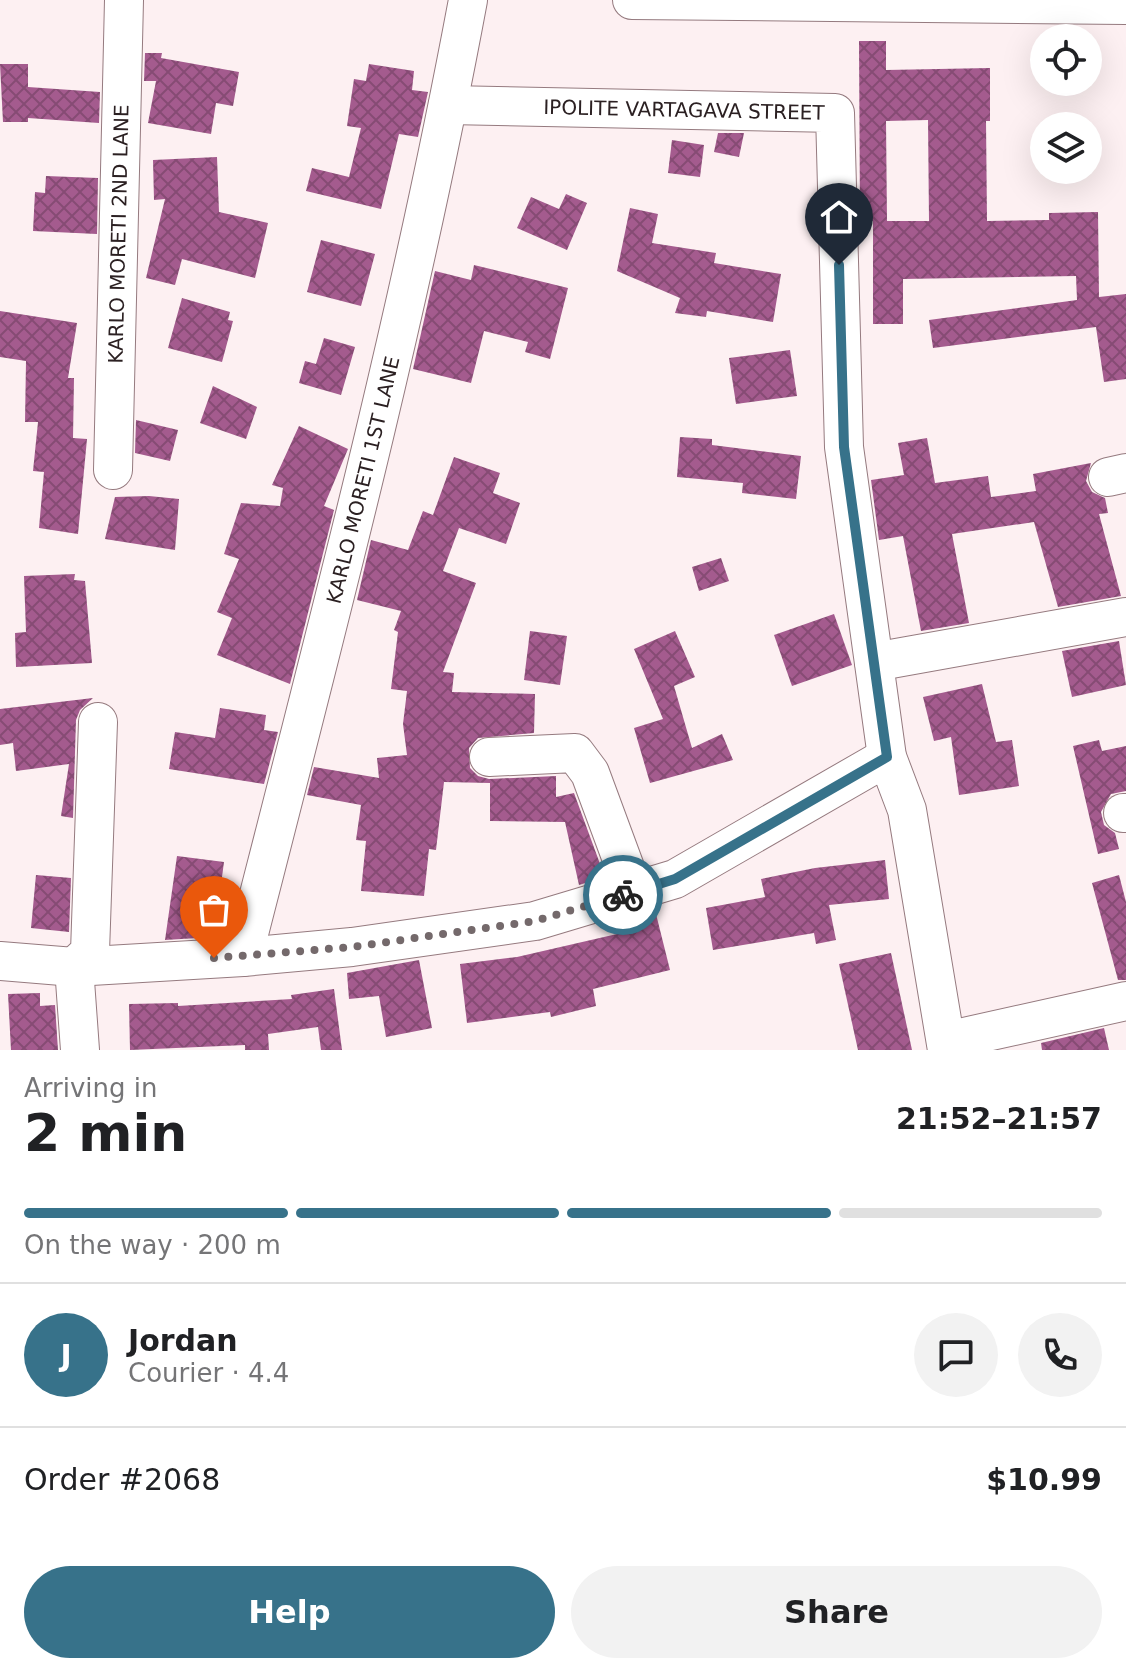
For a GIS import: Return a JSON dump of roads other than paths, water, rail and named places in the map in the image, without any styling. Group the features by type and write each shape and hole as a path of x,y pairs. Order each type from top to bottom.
{"street":[{"name":"KARLO MORETI 2ND LANE","path":"113,470 124,0"},
{"name":"KARLO MORETI 1ST LANE","path":"243,957 326,633 448,105 468,0"},
{"path":"632,0 1126,5"},
{"name":"IPOLITE VARTAGAVA STREET","path":"448,105 835,113 844,447 887,757 907,810 946,1045"},
{"path":"874,662 1126,617"},
{"path":"74,967 90,952 98,722"},
{"path":"489,757 575,753 590,773 634,892"},
{"path":"0,961 74,967 243,957 352,947 535,921 675,879 887,757"},
{"path":"74,967 80,1050"},
{"path":"946,1045 1126,1001"}]}
